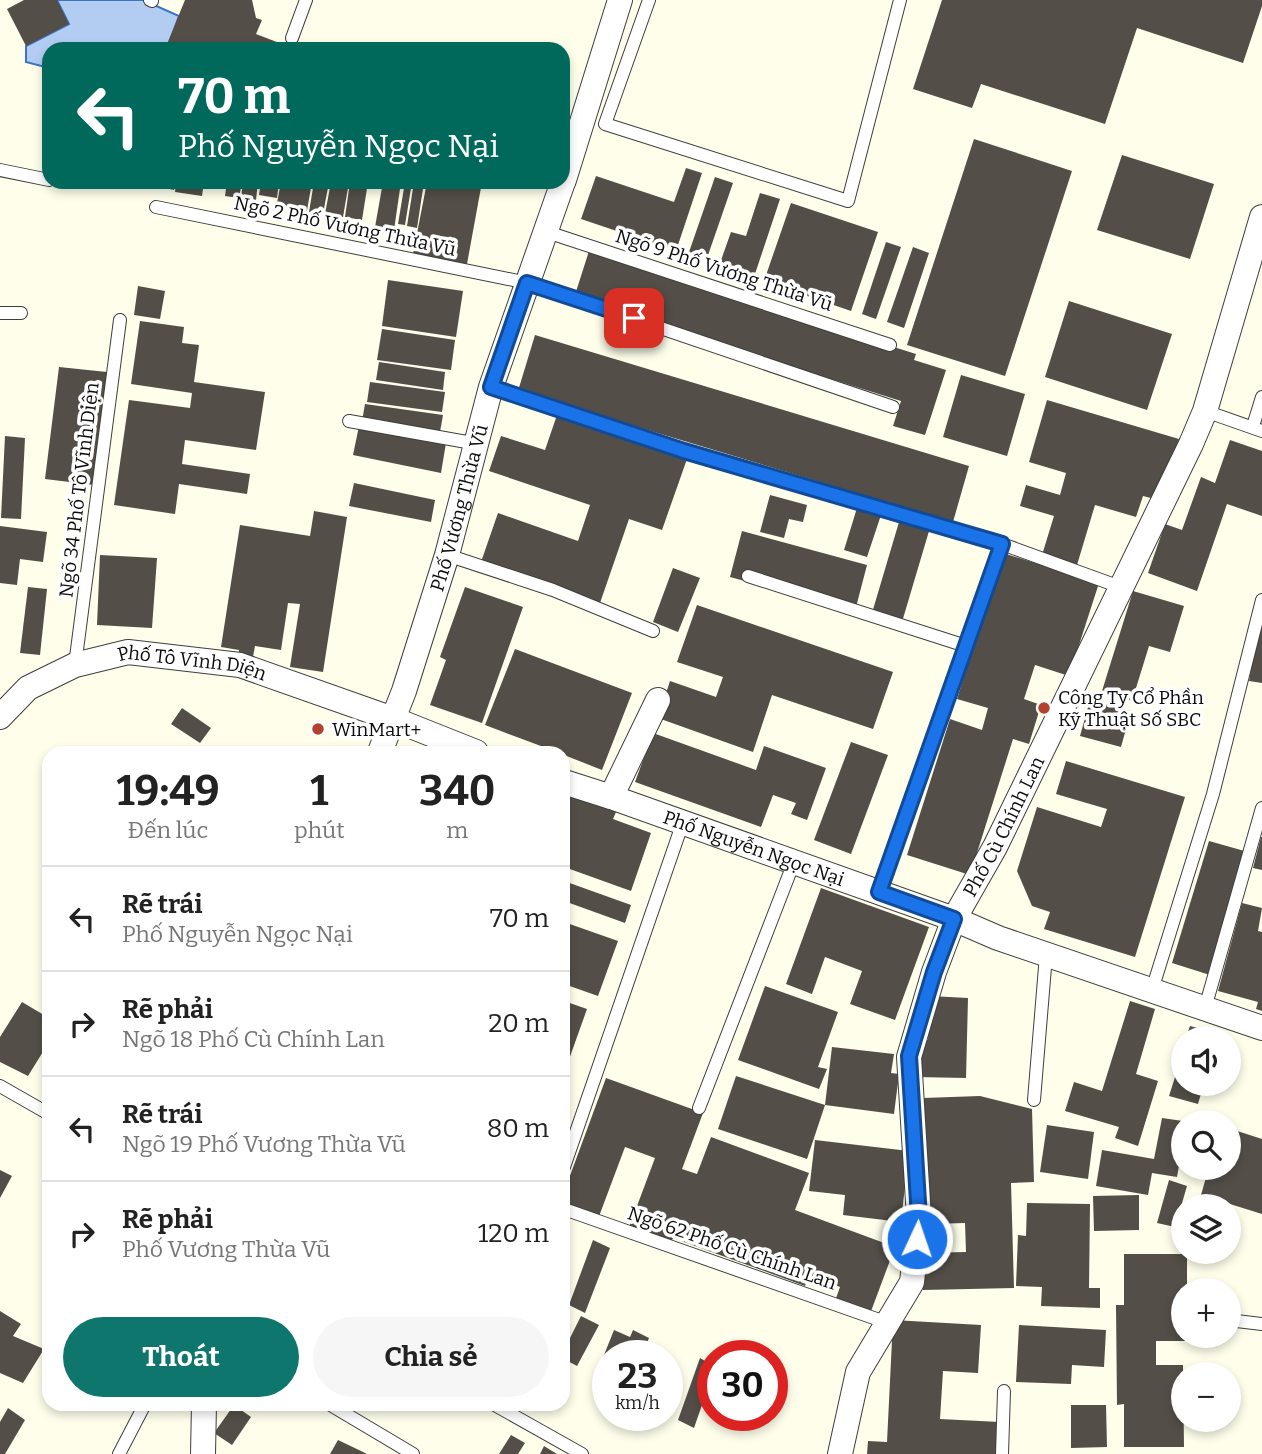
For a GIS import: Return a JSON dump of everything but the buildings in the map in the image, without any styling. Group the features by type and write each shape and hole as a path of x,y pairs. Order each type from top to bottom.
{"street":[{"name":"Phố Vương Thừa Vũ","path":"570,137 621,0"},
{"name":"Phố Vương Thừa Vũ","path":"382,746 447,555 491,387 560,189"},
{"name":"Phố Cù Chính Lan","path":"840,1454 858,1372 912,1282 919,1218 909,1056 934,972 954,919 995,847 1123,588 1205,411 1262,217"},
{"name":"Phố Tô Vĩnh Diện","path":"0,717 28,688 75,665 128,652 240,666 393,719"},
{"path":"611,797 658,700"},
{"path":"393,719 461,746"},
{"name":"Phố Nguyễn Ngọc Nại","path":"570,784 879,892 1046,955 1262,1028"},
{"path":"202,1454 204,1411"}],"lane":[{"path":"292,38 306,0"},
{"path":"649,0 605,124 848,201 900,0"},
{"path":"0,170 42,179"},
{"name":"Ngõ 2 Phố Vương Thừa Vũ","path":"156,207 527,283 893,407"},
{"name":"Ngõ 9 Phố Vương Thừa Vũ","path":"547,232 890,345"},
{"path":"0,313 21,313"},
{"name":"Ngõ 34 Phố Tô Vĩnh Diện","path":"75,665 120,320"},
{"path":"491,387 684,451 1002,544 1123,588"},
{"path":"1205,411 1258,428 1262,397"},
{"path":"349,421 478,444"},
{"path":"879,892 1002,544"},
{"path":"447,555 553,590 653,631"},
{"path":"748,576 966,646"},
{"path":"1152,990 1213,793 1262,600"},
{"path":"1205,1008 1262,808"},
{"path":"570,1150 683,822"},
{"path":"699,1108 794,862"},
{"path":"1034,1100 1046,955"},
{"path":"0,1086 42,1110"},
{"name":"Ngõ 62 Phố Cù Chính Lan","path":"570,1211 888,1323"},
{"path":"1241,1322 1262,1324"},
{"path":"1002,1454 1004,1391"},
{"path":"119,1454 141,1411"},
{"path":"341,1411 414,1454"},
{"path":"505,1411 582,1454"}],"water":[{"path":"57,0 143,0 179,16 170,42 42,42 42,66 26,62 26,46 69,24"}],"place":[{"name":"Công Ty Cổ Phần Kỹ Thuật Số SBC","path":"1044,708"},
{"name":"WinMart+","path":"318,729"}],"route":[{"path":"634,318 527,283 491,387 684,451 1002,544 879,892 954,919 934,972 909,1056 919,1218 917,1239"}]}
